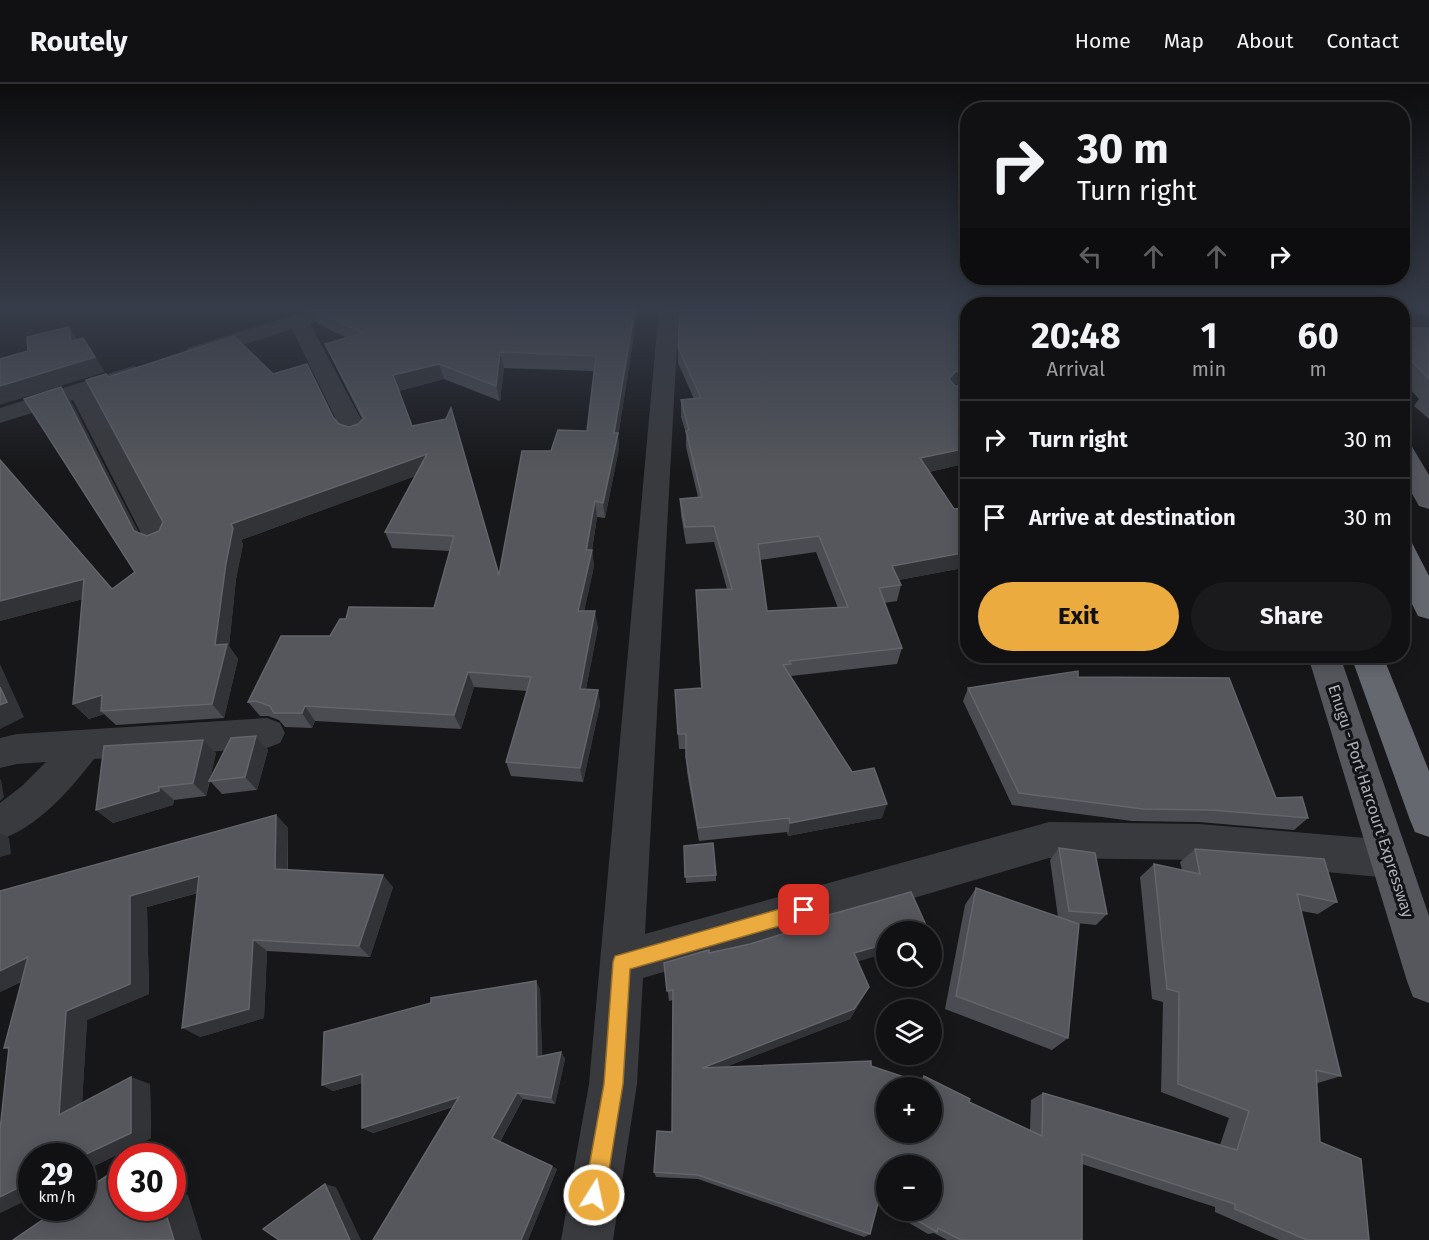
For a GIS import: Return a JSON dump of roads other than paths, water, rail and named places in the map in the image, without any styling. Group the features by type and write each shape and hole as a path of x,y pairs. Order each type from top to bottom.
{"highway":[{"path":"1410,567 1429,608"},
{"path":"1370,663 1429,820"}],"main road":[{"path":"1410,465 1429,500"},
{"name":"Enugu - Port Harcourt Expressway","path":"1326,663 1429,981"}],"street":[{"path":"319,362 355,432"},
{"path":"587,1240 613,1084 665,362"},
{"path":"0,416 156,366"},
{"path":"79,389 158,539"},
{"path":"0,753 17,749 267,733"},
{"path":"0,823 20,812 55,781 84,745"},
{"path":"622,962 1049,840 1199,842 1390,859"}]}
